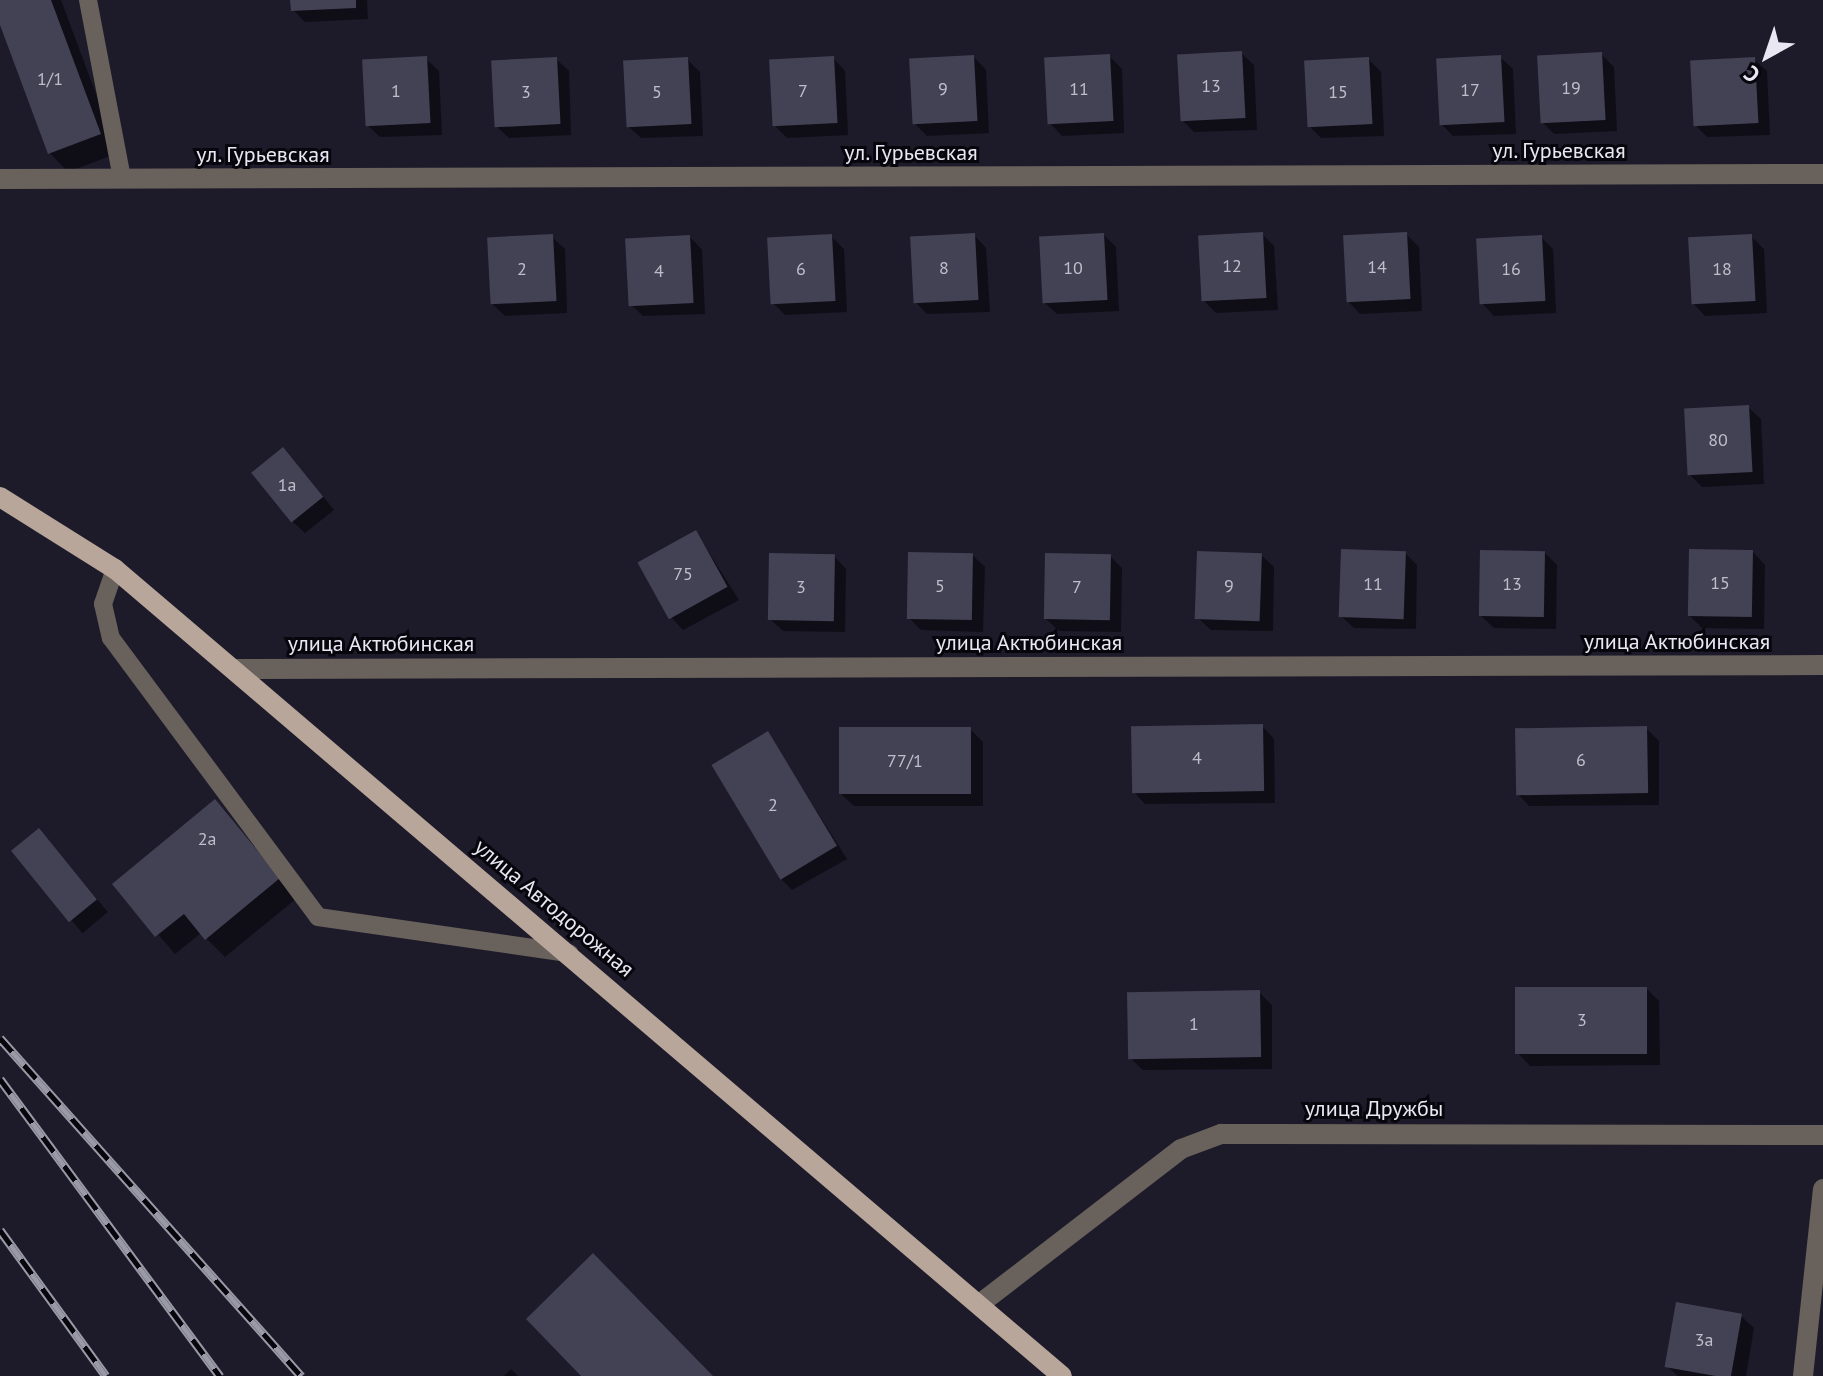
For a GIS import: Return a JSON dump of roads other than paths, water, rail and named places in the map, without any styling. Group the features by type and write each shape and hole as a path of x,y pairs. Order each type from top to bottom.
{"main road":[{"name":"улица Автодорожная","path":"0,497 115,569 572,954 981,1303 1062,1376"}],"street":[{"name":"ул. Гурьевская","path":"0,179 1823,174"},
{"name":"улица Актюбинская","path":"235,669 1823,665"},
{"name":"улица Дружбы","path":"981,1303 1181,1149 1221,1134 1823,1135"},
{"path":"1803,1376 1823,1189"}],"lane":[{"path":"88,0 122,179"},
{"path":"115,569 103,604 111,638 318,917 572,954"}],"railway":[{"path":"0,1038 301,1376"},
{"path":"0,1079 220,1376"},
{"path":"0,1230 106,1376"}]}
